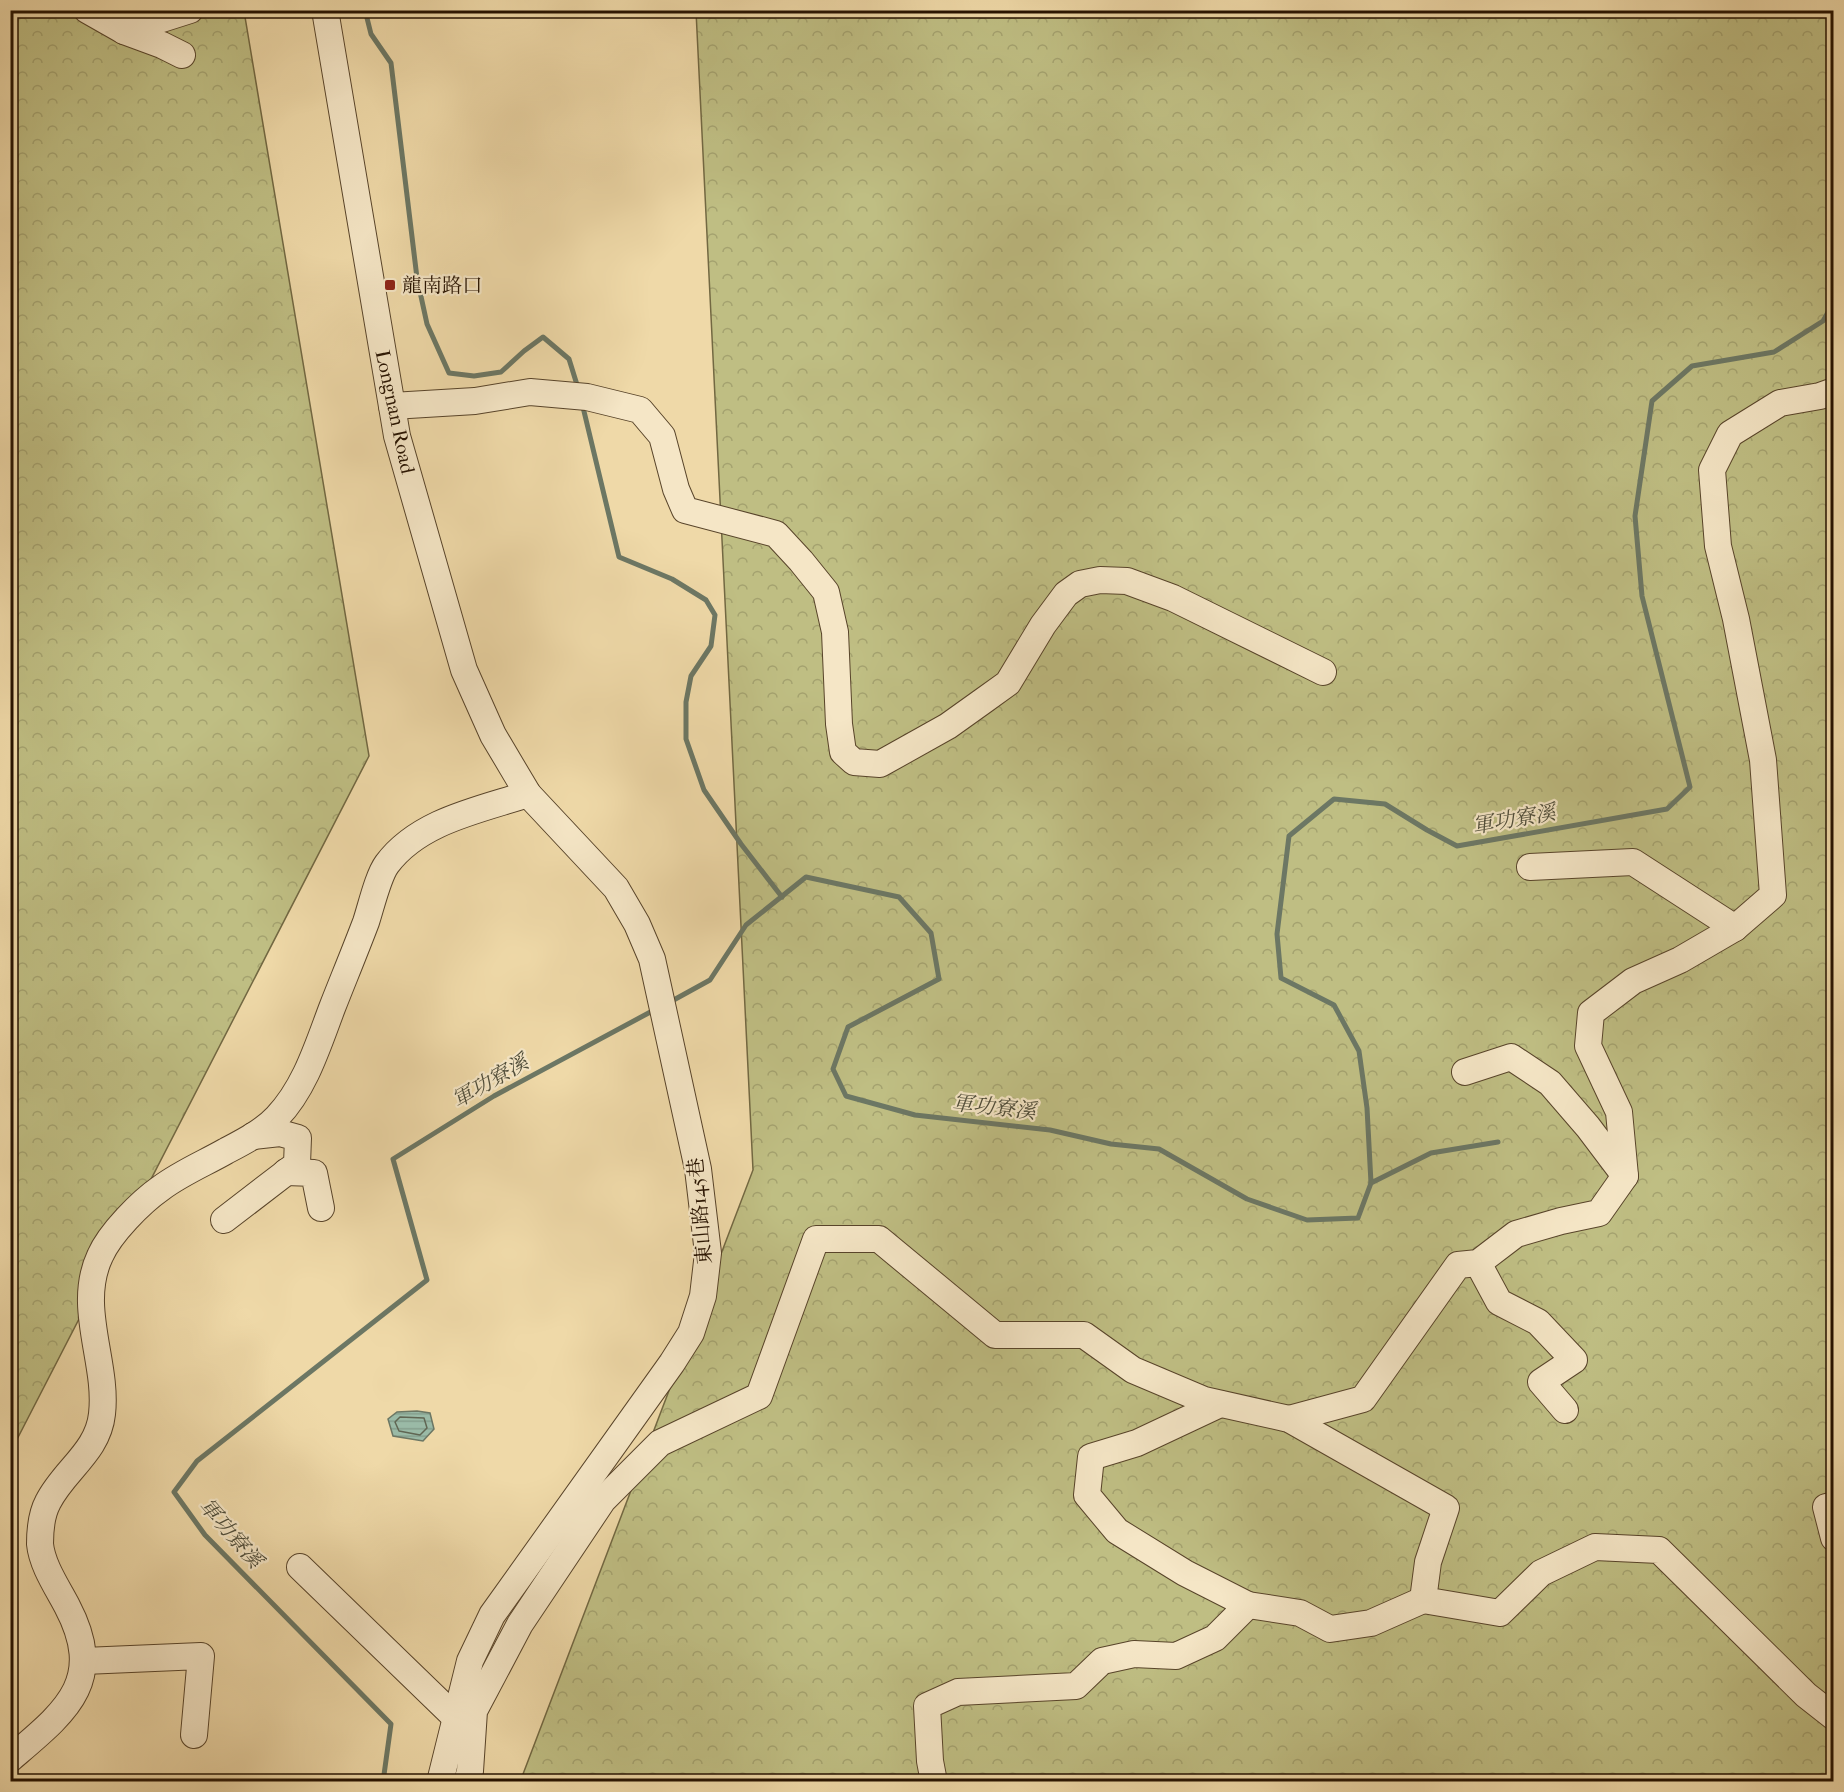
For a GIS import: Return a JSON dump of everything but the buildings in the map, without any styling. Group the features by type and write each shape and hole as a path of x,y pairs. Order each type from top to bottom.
{"street":[{"path":"87,10 124,31 182,55"},
{"path":"124,31 190,10"},
{"name":"Longnan Road","path":"325,10 397,436 464,670 493,735 528,794"},
{"path":"1290,1419 1363,1399 1458,1265 1478,1263 1516,1234 1599,1213 1625,1176 1619,1112 1588,1046 1591,1013 1633,981 1680,960 1735,928 1773,895 1763,760 1736,619 1718,546 1712,470 1730,434 1780,403 1820,396 1833,391"},
{"path":"392,406 475,401 530,392 578,396 640,410 662,436 676,489 686,510 776,534 826,592 835,632 839,724 843,752 854,762 880,764 948,726 1008,683 1043,625 1066,594 1080,584 1100,580 1127,581 1165,594 1323,672"},
{"path":"10,1759 69,1704 79,1684 84,1661 80,1636 72,1614 47,1569 40,1546 42,1521 48,1502 96,1438 102,1413 91,1289 100,1256 120,1226 161,1188 253,1136 277,1117 306,1075 386,866 411,841 443,821 528,794"},
{"name":"東山路145巷","path":"440,1782 470,1661 492,1615 691,1333 703,1296 708,1253 698,1169 652,959 637,924 616,888 528,794"},
{"path":"1530,867 1633,862 1735,928"},
{"path":"1465,1072 1512,1057 1550,1083 1588,1127 1625,1176"},
{"path":"224,1220 297,1164 298,1138 280,1133 253,1136"},
{"path":"286,1172 314,1173 321,1208"},
{"path":"467,1782 470,1771 474,1711 520,1624 603,1500 660,1443 759,1396 816,1239 879,1239 995,1335 1084,1335 1133,1370 1204,1400 1290,1419 1446,1508 1428,1562 1423,1600"},
{"path":"1478,1263 1499,1302 1539,1322 1574,1360 1541,1382 1565,1410"},
{"path":"1220,1404 1137,1443 1091,1457 1087,1495 1117,1531 1185,1573 1248,1605 1300,1613 1330,1629 1371,1623 1423,1600 1500,1613 1541,1573 1595,1547 1659,1550 1806,1695 1833,1717"},
{"path":"1833,1505 1826,1508 1833,1538"},
{"path":"300,1567 457,1719"},
{"path":"934,1782 930,1761 927,1706 958,1692 1076,1686 1102,1661 1134,1654 1176,1656 1215,1638 1248,1605"},
{"path":"84,1661 201,1656 194,1735"}],"green space":[{"path":"11,11 244,11 369,756 11,1451"},
{"path":"696,11 1833,11 1833,1781 520,1782 753,1170"}],"water":[{"path":"397,1412 430,1413 434,1429 423,1441 393,1436 388,1419"}],"waterway":[{"path":"365,10 371,34 391,63 417,278 427,324 449,373 474,376 501,372 543,337 569,359 578,388"},
{"name":"軍功寮溪","path":"670,1002 710,980 746,925 806,877 899,897 931,933 939,979 848,1027 833,1069 846,1096 915,1115 1050,1130 1111,1144 1159,1149 1247,1199 1307,1220 1358,1218 1371,1183 1367,1108 1359,1051 1334,1005 1281,978 1277,934 1289,836 1334,799 1385,804 1457,846 1667,809 1690,787 1642,596 1635,516 1652,401 1692,366 1774,352 1823,321 1834,302"},
{"path":"582,403 619,557 672,579 706,600 715,615 711,646 691,676 686,702 686,739 704,790 741,844 782,897"},
{"name":"軍功寮溪","path":"383,1782 391,1724 205,1535 174,1492 197,1461 427,1280 393,1159 494,1096 656,1009"},
{"path":"1371,1183 1431,1153 1498,1142"}],"place":[{"name":"龍南路口","path":"390,285"}]}
